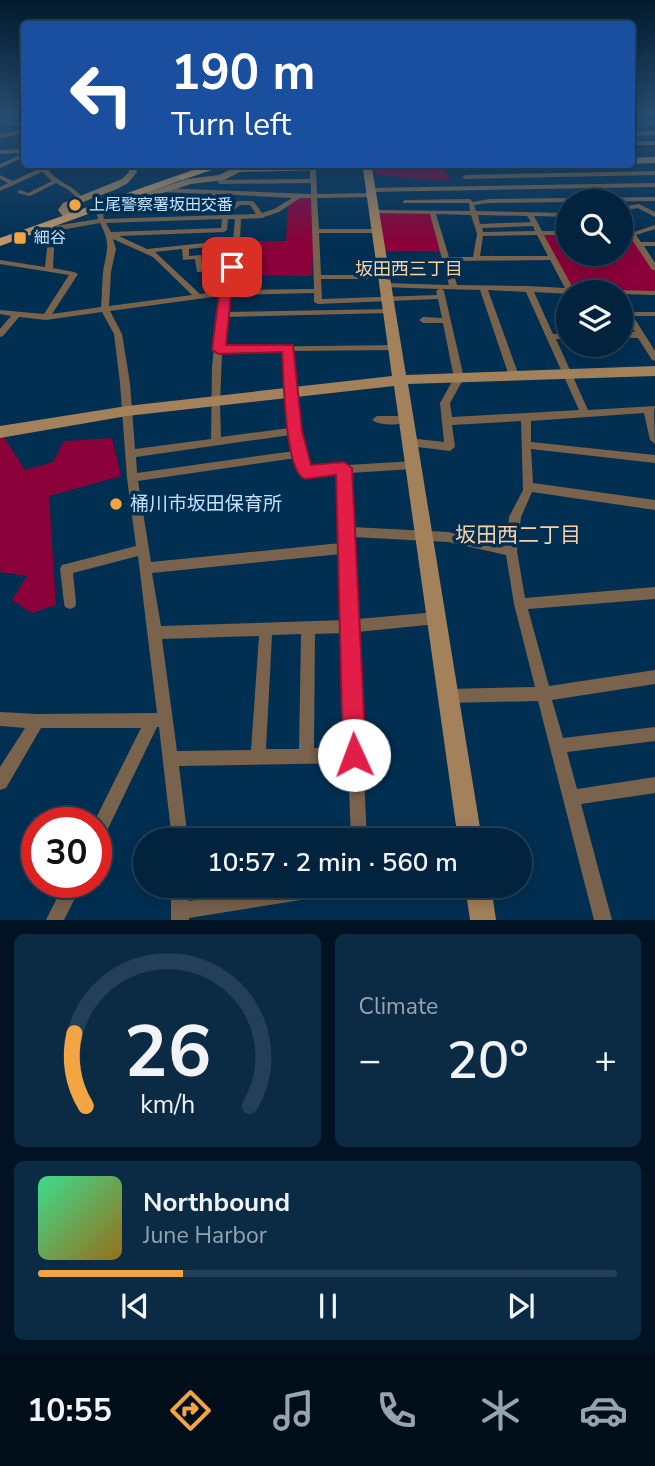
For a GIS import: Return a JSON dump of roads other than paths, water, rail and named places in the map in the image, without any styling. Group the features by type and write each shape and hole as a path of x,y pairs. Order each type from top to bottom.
{"highway":[{"path":"182,177 212,168"}],"main road":[{"path":"0,240 198,168"},
{"path":"0,240 52,226 67,215 207,168"}],"street":[{"path":"635,161 653,162"},
{"path":"0,188 41,168"},
{"path":"44,168 54,182 73,188 80,198"},
{"path":"67,215 64,207 125,181 133,172 132,168"},
{"path":"207,203 220,180 238,169 246,168"},
{"path":"313,168 318,302 389,306"},
{"path":"367,168 468,828"},
{"path":"462,168 479,230 476,258"},
{"path":"554,168 568,189"},
{"path":"465,177 655,173"},
{"path":"0,177 14,183"},
{"path":"179,828 171,759 159,719 155,633 132,478 118,334 105,310 107,272 112,249 109,234 99,215 116,205 190,181 314,181"},
{"path":"20,192 28,195 54,182"},
{"path":"161,191 315,196 402,189 655,185"},
{"path":"402,189 410,213"},
{"path":"48,270 52,226 101,221 261,217 278,212 298,196"},
{"path":"633,199 655,198"},
{"path":"374,211 433,214 489,201 556,201"},
{"path":"405,202 556,215"},
{"path":"176,204 207,203 235,207 238,203 252,203 261,217"},
{"path":"633,207 639,206 653,213"},
{"path":"633,216 653,213"},
{"path":"433,214 453,286"},
{"path":"529,214 564,280"},
{"path":"109,234 224,230 225,218"},
{"path":"216,442 214,401 219,350 225,294 239,241 238,218"},
{"path":"479,230 535,224"},
{"path":"633,234 655,227"},
{"path":"479,230 556,233"},
{"path":"316,231 377,231"},
{"path":"109,234 156,255 199,297"},
{"path":"633,235 655,268"},
{"path":"146,251 239,241"},
{"path":"639,244 655,244"},
{"path":"185,247 186,258 198,257 200,270 232,267"},
{"path":"446,259 553,258"},
{"path":"0,262 74,274 46,317"},
{"path":"317,277 556,290"},
{"path":"409,442 450,447 445,403 458,378 438,285"},
{"path":"483,287 514,376"},
{"path":"528,288 586,413"},
{"path":"0,312 46,317 225,294 317,290"},
{"path":"633,292 655,293"},
{"path":"223,315 389,306 441,297"},
{"path":"0,334 18,314"},
{"path":"633,314 655,314"},
{"path":"423,320 446,321"},
{"path":"633,322 655,358"},
{"path":"633,335 641,335"},
{"path":"549,337 556,337"},
{"path":"219,350 396,347"},
{"path":"289,348 294,431 305,472 413,466"},
{"path":"0,432 127,411 401,380 655,372"},
{"path":"447,421 652,409 655,440"},
{"path":"526,416 527,487 515,517 511,551 520,604 542,694 603,920"},
{"path":"377,420 405,420"},
{"path":"130,454 294,431"},
{"path":"526,445 655,459"},
{"path":"132,478 299,454"},
{"path":"344,468 358,828"},
{"path":"527,487 655,505"},
{"path":"347,532 448,537 511,551"},
{"path":"145,568 348,548"},
{"path":"70,603 66,569 142,550"},
{"path":"520,604 655,593"},
{"path":"155,633 350,626 437,618"},
{"path":"306,756 308,627"},
{"path":"258,757 266,629"},
{"path":"447,696 542,694 655,677"},
{"path":"0,719 159,719"},
{"path":"111,807 159,719"},
{"path":"0,782 37,721"},
{"path":"556,746 655,734"},
{"path":"171,759 354,755"},
{"path":"571,798 655,785"},
{"path":"55,920 66,898"},
{"path":"180,915 269,898"},
{"path":"480,898 483,920"}],"place":[{"name":"上尾警察署坂田交番","path":"75,205"},
{"name":"細谷","path":"20,238"},
{"name":"桶川市坂田保育所","path":"116,504"}],"district":[{"name":"坂田西三丁目","path":"409,269"},
{"name":"坂田西二丁目","path":"518,535"}]}
